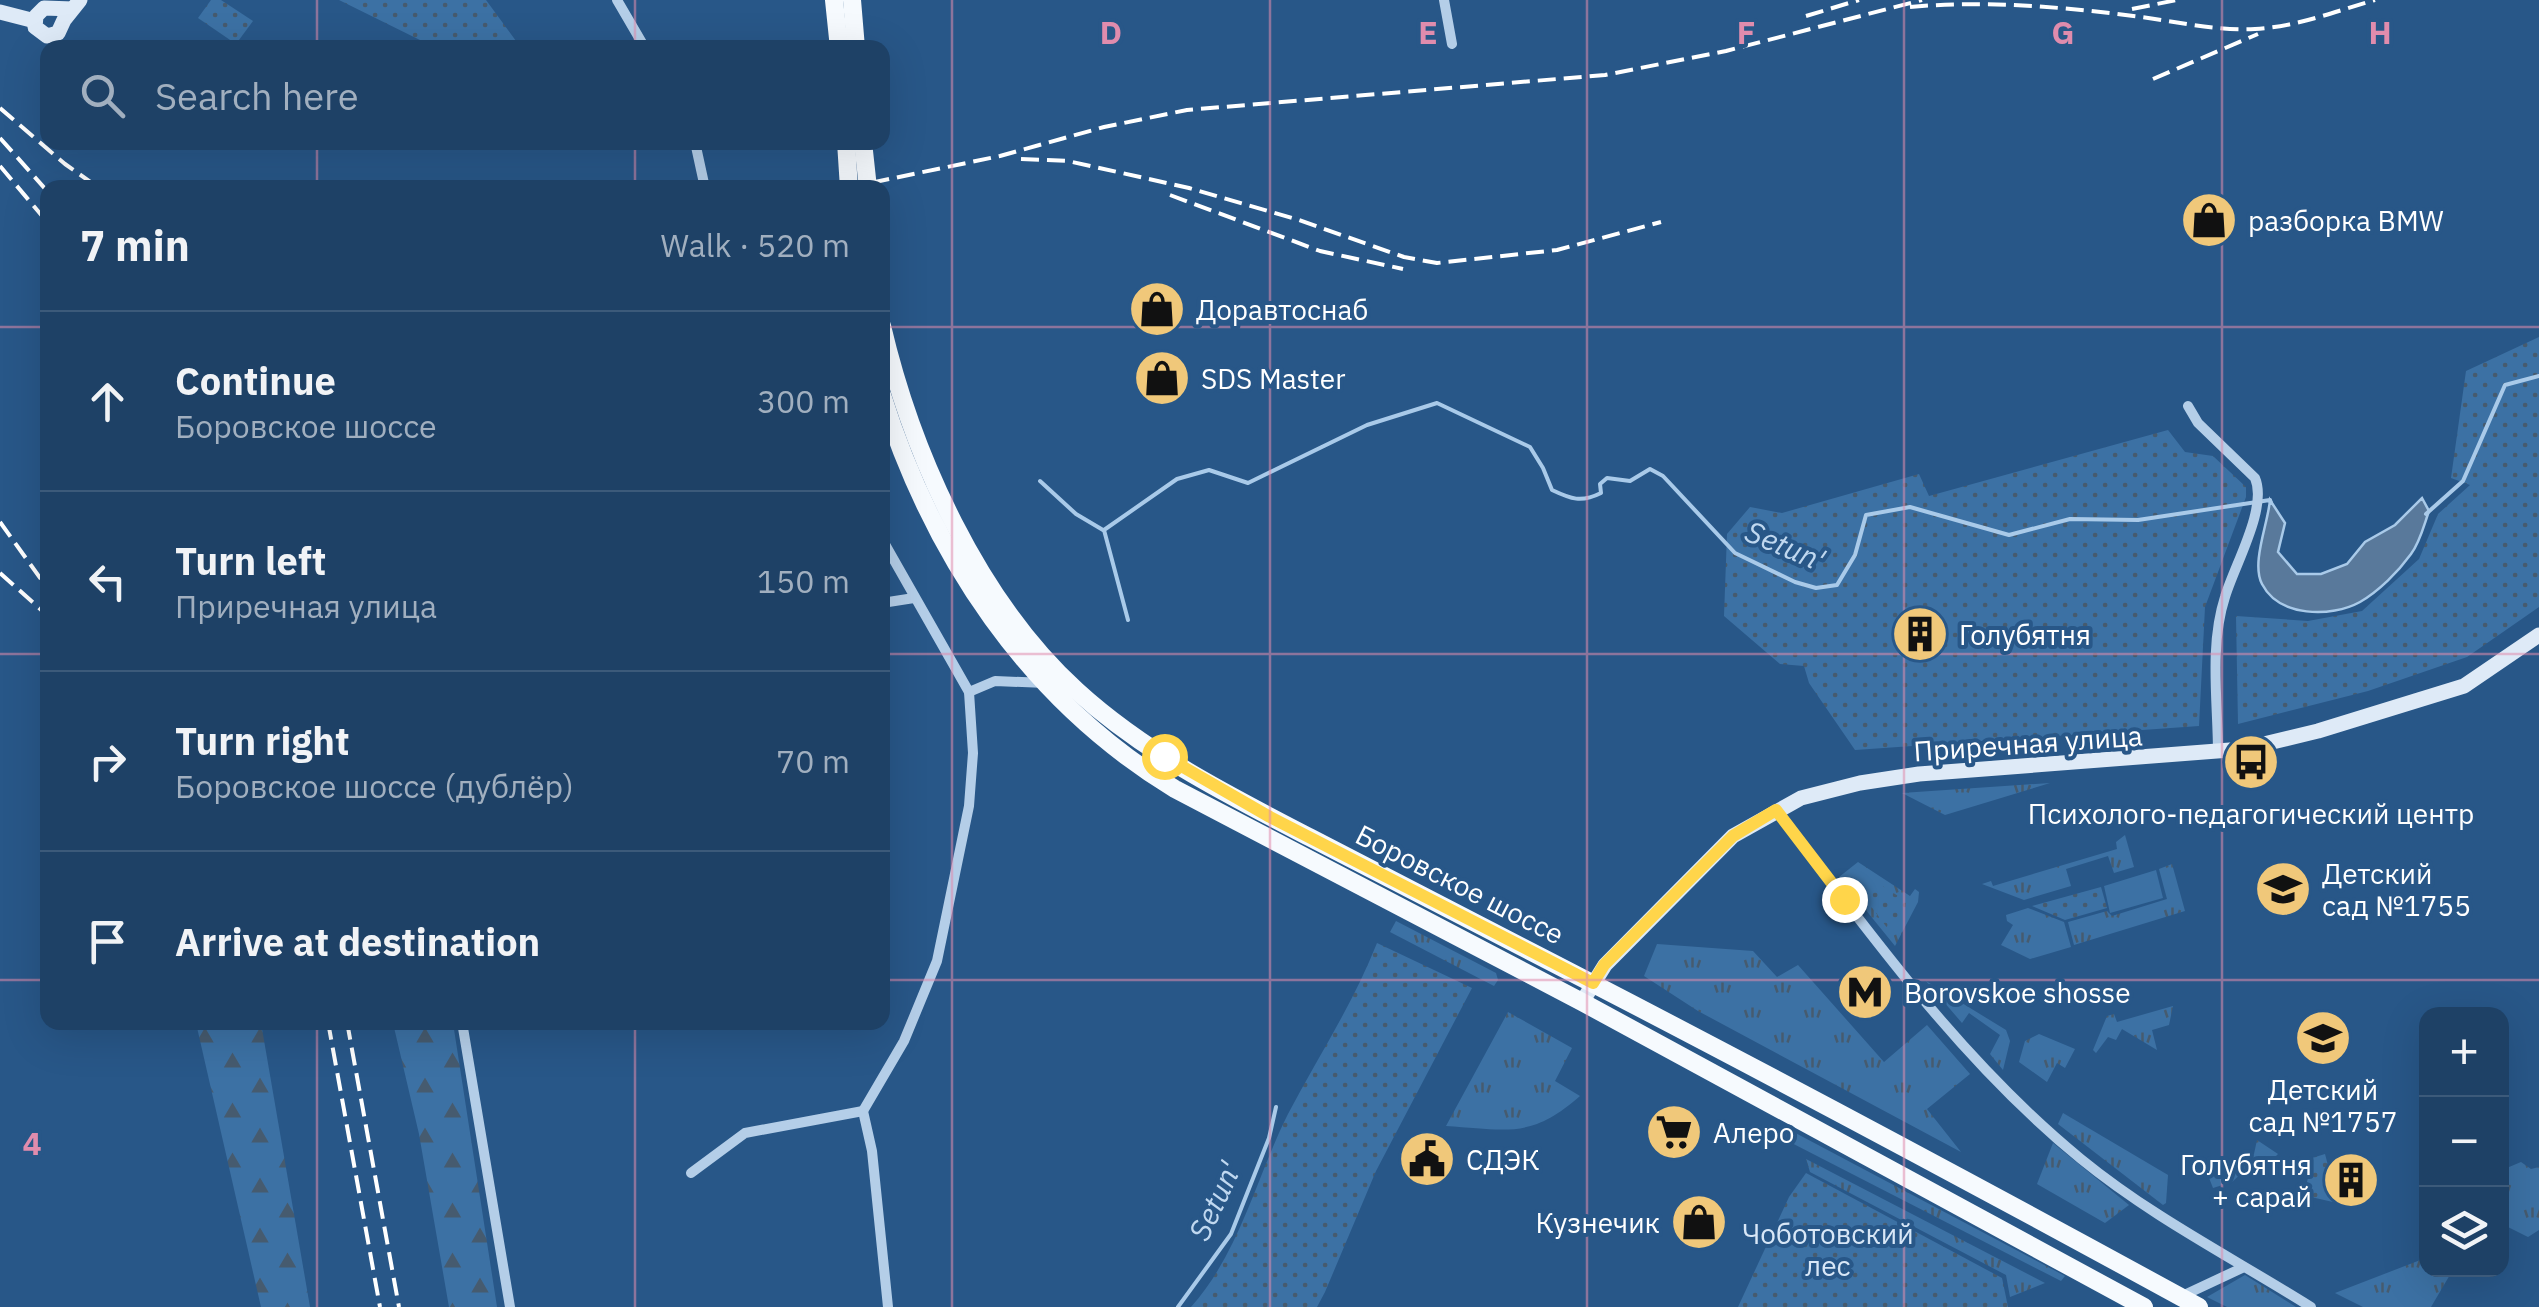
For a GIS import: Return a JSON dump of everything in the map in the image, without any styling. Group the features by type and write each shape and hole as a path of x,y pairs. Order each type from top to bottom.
{"main road":[{"path":"834,0 838,40"},
{"path":"852,0 855,40"},
{"path":"847,150 848,180"},
{"path":"864,150 867,180"},
{"name":"Боровское шоссе","path":"890,356 903,404 947,512 1004,604 1075,690 1129,733 1194,775 2199,1307"},
{"name":"Боровское шоссе","path":"890,420 936,532 997,628 1097,732 1175,789 1582,1002 2144,1307"}],"street":[{"path":"617,0 641,40"},
{"path":"1444,0 1452,44"},
{"path":"68,9 60,30 51,36 40,33 35,21 40,10 68,9"},
{"path":"0,12 35,21"},
{"path":"697,150 703,180"},
{"path":"2188,406 2198,423 2255,478 2258,490 2256,509 2221,612 2216,666 2218,754"},
{"path":"888,1307 872,1151 863,1111 904,1041 938,960 970,806 972,753 969,692 890,554"},
{"path":"890,602 914,598"},
{"name":"Приречная улица","path":"1582,1002 1604,965 1733,836 1776,810 1826,790 1919,774 2218,754 2318,731 2446,692 2483,675 2539,635"},
{"path":"969,692 996,680 1046,683"},
{"path":"1776,810 1874,938 2005,1090 2082,1160 2171,1225 2311,1307"},
{"path":"463,1030 510,1307"},
{"path":"691,1173 745,1133 863,1111"},
{"path":"2180,1297 2242,1268"}],"green space":[{"path":"211,0 221,0 253,21 239,40 230,40 198,18"},
{"path":"339,0 486,0 515,40 420,40"},
{"path":"2539,337 2539,607 2467,657 2368,691 2238,724 2236,616 2308,621 2362,611 2419,559 2438,514 2470,485 2451,478 2466,371"},
{"path":"2168,430 2185,452 2213,456 2246,487 2246,497 2205,607 2199,726 1855,750 1809,683 1804,666 1780,664 1724,616 1727,534 1750,507 1782,513 1919,474 1929,496"},
{"path":"2050,783 1945,815 1902,793"},
{"path":"2125,835 2134,867 2114,873 2108,856 2066,869 2071,886 2024,900 1982,884 1991,881 1993,886 2117,849 2116,842"},
{"path":"1858,862 1910,896 1915,889 1919,892 1918,902 1895,946 1839,877"},
{"path":"2172,864 2185,911 2074,945 2068,922 2107,911 2112,916 2167,899 2159,869"},
{"path":"2156,870 2163,898 2110,913 2104,886"},
{"path":"1873,880 1906,901 1904,920 1891,933 1864,897"},
{"path":"2101,887 2107,908 2065,920 2032,906"},
{"path":"2028,908 2064,922 2071,947 2030,959 2001,945 2013,925 2006,915"},
{"path":"1396,921 1496,973 1498,980 1494,986 1390,932"},
{"path":"1377,943 1472,988 1376,1171 1325,1292 1317,1307 1191,1307 1235,1239 1288,1114"},
{"path":"1657,944 1753,951 1777,977 1798,965 1884,1062 1927,1025 1970,1074 1927,1109 1961,1152 1698,1011 1644,976"},
{"path":"1926,981 2006,1030 2010,1041 2003,1070 1990,1054 2000,1035 1969,1013 1962,1023"},
{"path":"2173,1006 2169,1025 2152,1030 2157,1050 2122,1029 2116,1040 2108,1037 2096,1053 2093,1050 2107,1016 2114,1014 2117,1022"},
{"path":"1508,1012 1572,1048 1555,1081 1580,1096 1547,1119 1518,1129 1446,1126"},
{"path":"198,1030 262,1030 310,1307 261,1307"},
{"path":"395,1030 454,1030 497,1307 449,1307 419,1134"},
{"path":"2039,1034 2075,1049 2065,1068 2057,1063 2047,1082 2019,1062 2025,1041"},
{"path":"2063,1113 2168,1175 2166,1203 2163,1205 2058,1124"},
{"path":"1786,1128 2065,1276 2061,1281 1780,1137"},
{"path":"2257,1140 2278,1154 2260,1172 2245,1170 2232,1182 2213,1188 2206,1170 2254,1154"},
{"path":"2053,1143 2129,1205 2105,1223 2037,1184"},
{"path":"2325,1154 2330,1173 2325,1176 2333,1202 2311,1197 2306,1186 2308,1178 2286,1166"},
{"path":"1806,1159 2045,1283 2010,1297 2006,1275 1810,1172"},
{"path":"2521,1162 2531,1169 2539,1167 2539,1230 2528,1237 2509,1228 2509,1167"},
{"name":"Чоботовский лес","path":"1806,1173 2002,1278 2008,1307 1738,1307 1789,1197"},
{"path":"2419,1261 2419,1277 2449,1277 2431,1307 2363,1307 2335,1293"},
{"path":"2245,1275 2296,1307 2227,1307 2207,1297"}],"shaded area":[{"path":"2422,498 2429,511 2414,549 2388,581 2360,602 2335,611 2306,611 2280,603 2262,584 2258,565 2270,500 2285,523 2278,552 2297,574 2321,574 2347,564 2365,542 2395,525"}],"waterway":[{"name":"Setun'","path":"2426,514 2463,481 2505,385 2539,376"},
{"name":"Setun'","path":"1128,620 1104,530 1177,479 1209,470 1248,483 1367,425 1437,403 1530,447 1552,490 1571,498 1601,493 1600,484 1607,478 1630,481 1650,469 1663,476 1735,553 1816,588 1837,585 1855,555 1866,515 1910,507 2009,535 2070,519 2138,520 2270,500 2271,503"},
{"path":"1040,481 1076,514 1103,530"},
{"name":"Setun'","path":"1178,1307 1231,1234 1269,1138 1276,1107"}],"railway":[{"path":"1806,16 1859,0"},
{"path":"884,180 1187,110 1605,75 1726,51 1922,0"},
{"path":"2132,9 2177,0"},
{"path":"1910,7 2025,6 2240,29 2286,25 2375,0"},
{"path":"2153,79 2258,34"},
{"path":"0,108 40,142"},
{"path":"0,138 40,183"},
{"path":"49,150 88,180"},
{"path":"1021,159 1068,161 1189,188 1299,220 1404,257 1437,263 1557,250 1661,222"},
{"path":"0,166 40,214"},
{"path":"1170,195 1320,251 1403,269"},
{"path":"0,522 40,578"},
{"path":"0,573 40,609"},
{"path":"329,1030 380,1307"},
{"path":"348,1030 399,1307"}],"place":[{"name":"разборка BMW","path":"2209,220"},
{"name":"Доравтоснаб","path":"1157,309"},
{"name":"SDS Master","path":"1162,378"},
{"name":"Голубятня","path":"1920,634"},
{"name":"Психолого-педагогический центр","path":"2251,762"},
{"name":"Детский сад №1755","path":"2283,889"},
{"name":"Borovskoe shosse","path":"1865,992"},
{"name":"Детский сад №1757","path":"2323,1038"},
{"name":"Алеро","path":"1674,1132"},
{"name":"СДЭК","path":"1427,1159"},
{"name":"Голубятня + сарай","path":"2351,1180"},
{"name":"Кузнечик","path":"1699,1222"}],"route":[{"path":"1164,756 1270,817 1593,983 1604,965 1733,836 1776,810 1844,899"}]}
